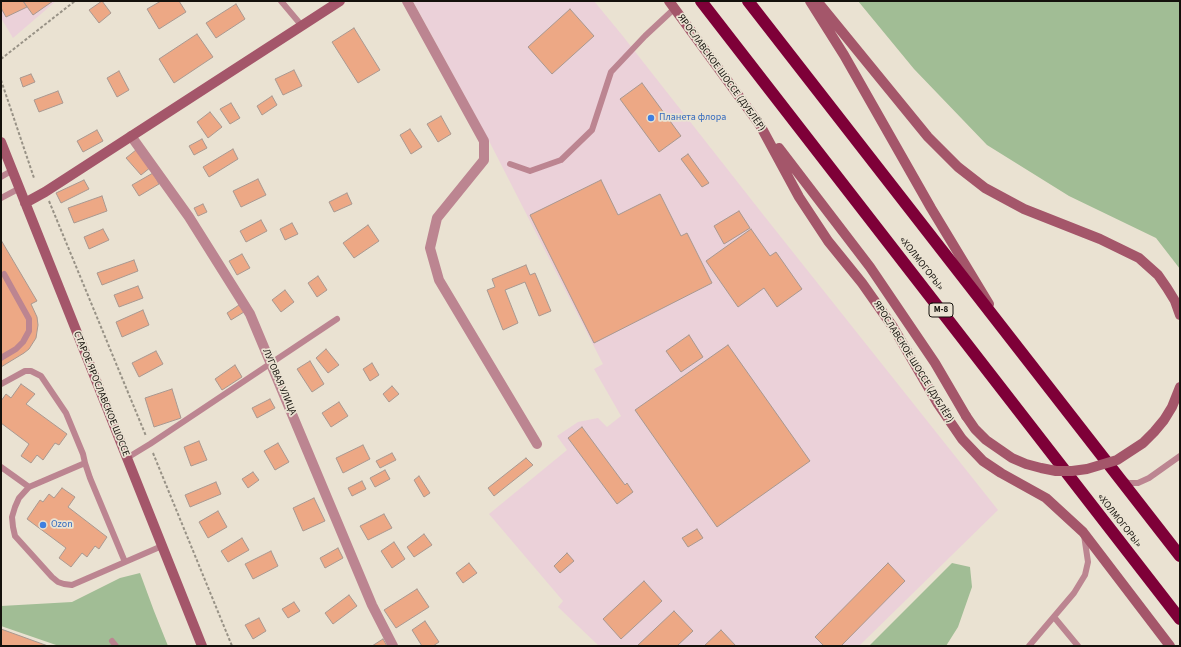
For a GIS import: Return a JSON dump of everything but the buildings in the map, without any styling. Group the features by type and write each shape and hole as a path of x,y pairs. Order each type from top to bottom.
{"highway":[{"name":"«ХОЛМОГОРЫ»","path":"701,1 1180,619"},
{"path":"748,1 1180,556"}],"street":[{"path":"25,203 45,192 340,1"},
{"path":"407,1 484,141 484,160 437,218 430,248 439,280 537,444"},
{"path":"810,1 844,55 932,208 1012,341"},
{"path":"817,1 928,137 958,168 985,188 1024,209 1100,239 1139,258 1158,275 1171,294 1180,315"},
{"name":"ЯРОСЛАВСКОЕ ШОССЕ (ДУБЛЁР)","path":"672,5 760,124 799,197 828,241 862,283 893,327 938,404 962,439 984,461 1001,473 1046,498 1083,532 1170,646"},
{"path":"760,124 870,267 935,363 975,429 992,445 1012,458 1026,464 1056,471 1087,469 1117,460 1143,443 1154,432 1172,407 1180,387"},
{"name":"ЛУГОВАЯ УЛИЦА","path":"131,136 189,217 250,314 372,606 393,646"},
{"name":"СТАРОЕ ЯРОСЛАВСКОЕ ШОССЕ","path":"1,142 202,646"}],"lane":[{"path":"281,1 302,26"},
{"path":"510,164 530,171 561,160 592,130 611,72 672,5"},
{"path":"1,178 13,170"},
{"path":"1,198 20,188"},
{"path":"1,358 16,349 23,342 29,331 29,320 4,274"},
{"path":"127,458 337,319"},
{"path":"1,384 25,371 31,371 41,376 66,413 83,454 90,478 125,562"},
{"path":"1118,477 1128,482 1138,483 1149,478 1180,456"},
{"path":"85,463 30,487 19,498 12,517 15,536 52,577 58,582 72,585 162,546"},
{"path":"1,467 30,487"},
{"path":"1029,646 1074,594 1085,575 1088,562 1083,532"},
{"path":"1054,617 1078,646"}],"path":[{"path":"1,58 75,1"},
{"path":"1,80 34,178"},
{"path":"45,192 232,646"}],"shaded area":[{"path":"1,1 56,1 13,38 1,18"},
{"path":"413,1 594,1 998,510 859,646 599,646 558,607 563,601 489,514 567,450 557,436 578,422 598,418 607,427 621,416 594,369 603,364 486,135"}],"green space":[{"path":"858,1 1180,1 1180,269 1156,238 1069,196 987,145 914,69"},
{"path":"952,563 970,567 972,587 958,627 946,646 869,646"},
{"path":"140,573 168,646 59,646 1,626 1,606 72,602 120,578"}],"place":[{"name":"Планета флора","path":"651,118"},
{"name":"Ozon","path":"43,525"}]}
